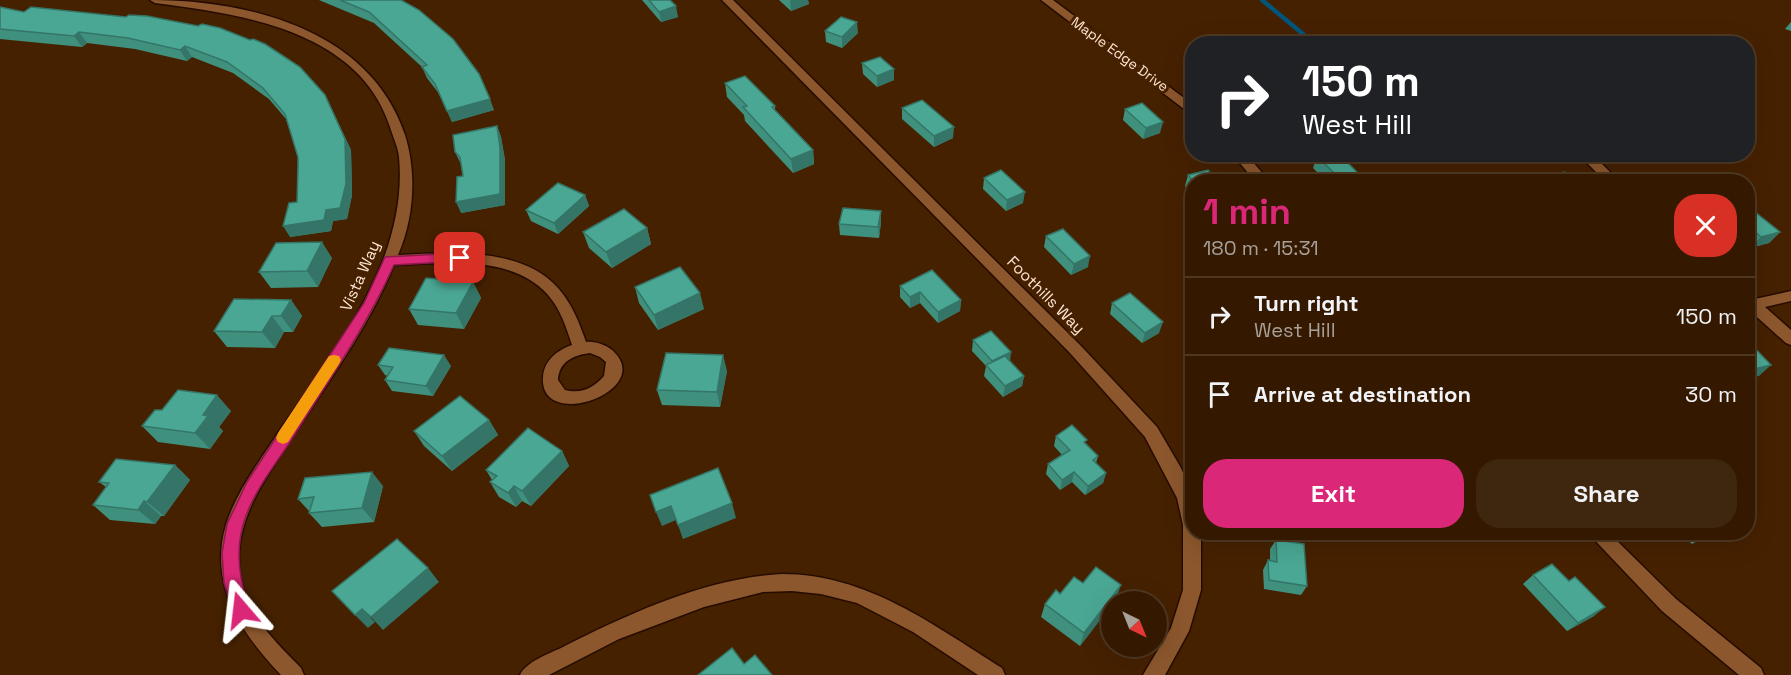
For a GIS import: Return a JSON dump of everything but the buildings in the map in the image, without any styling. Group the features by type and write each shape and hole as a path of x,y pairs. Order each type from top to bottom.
{"street":[{"name":"Vista Way","path":"155,0 232,10 263,17 300,31 345,57 374,84 396,120 404,152 407,177 405,203 390,260 370,304 257,479 235,524 230,553 232,583 241,610 257,636 294,675"},
{"name":"Foothills Way","path":"727,0 1075,350 1151,432 1182,489 1185,500"},
{"name":"Maple Edge Drive","path":"1046,0 1185,105"},
{"path":"1245,162 1256,174"},
{"path":"1593,162 1605,174"},
{"path":"390,260 460,258 495,261 533,275 560,297 575,324 581,348"},
{"path":"1755,302 1791,296"},
{"path":"1755,308 1791,339"},
{"name":"Foothills Way","path":"1153,675 1167,656 1180,631 1192,590 1192,540"},
{"path":"1604,540 1669,605 1754,675"},
{"path":"530,675 612,634 723,592 765,584 801,582 841,589 884,606 995,675"}],"waterway":[{"path":"1262,0 1305,36"}],"slow traffic":[{"path":"283,438 334,360"}],"route":[{"path":"241,610 232,583 230,553 235,524 252,487 357,327 390,260 460,258"}]}
